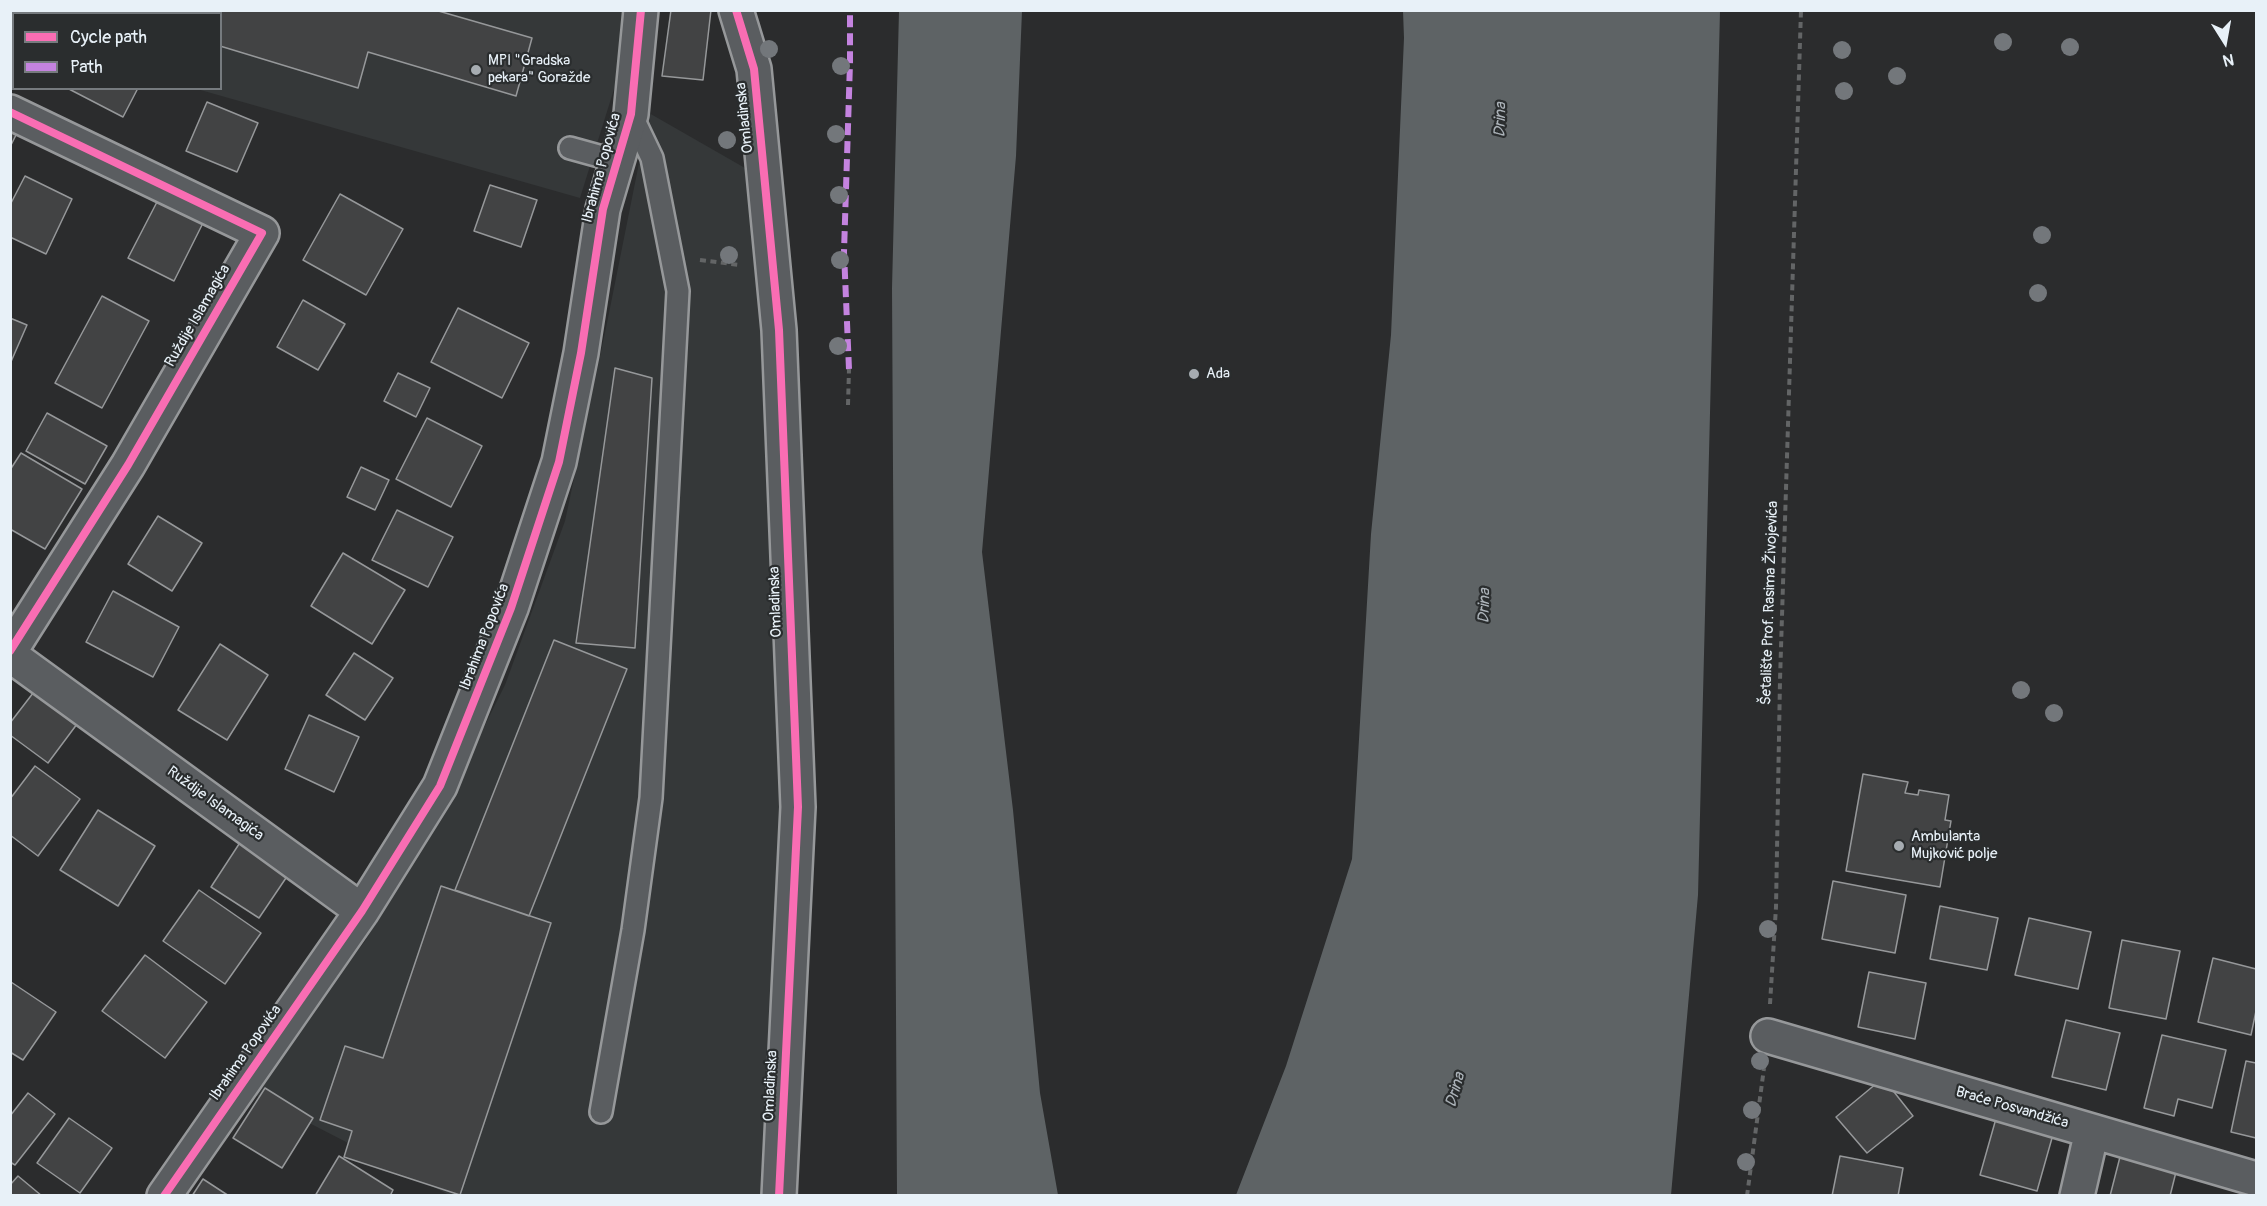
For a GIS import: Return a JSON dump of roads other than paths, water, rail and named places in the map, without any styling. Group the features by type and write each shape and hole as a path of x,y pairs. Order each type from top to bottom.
{"street":[{"name":"Ibrahima Popovića","path":"164,1196 362,911 440,786 511,608 559,462 581,353 603,209 631,114 641,10"},
{"name":"Omladinska","path":"736,10 754,69 779,330 798,807 778,1196"},
{"name":"Ruždije Islamagića","path":"10,112 262,233 128,465 10,653 362,911"},
{"name":"Braće Posvandžića","path":"1768,1036 2256,1179"},
{"path":"2077,1196 2092,1131"}],"lane":[{"path":"602,1112 633,930 651,798 678,291 652,158 631,114"},
{"path":"570,148 617,161"}],"water":[{"path":"899,11 1022,11 1016,156 982,552 1013,810 1040,1093 1058,1195 897,1195 892,288"},
{"name":"Drina","path":"1403,11 1720,11 1698,895 1671,1195 1236,1195 1286,1066 1352,859 1371,534 1391,335 1404,38"}],"place":[{"name":"MPI \"Gradska pekara\" Goražde","path":"476,70"},
{"name":"Ada","path":"1194,374"},
{"name":"Ambulanta Mujković polje","path":"1899,846"}]}
